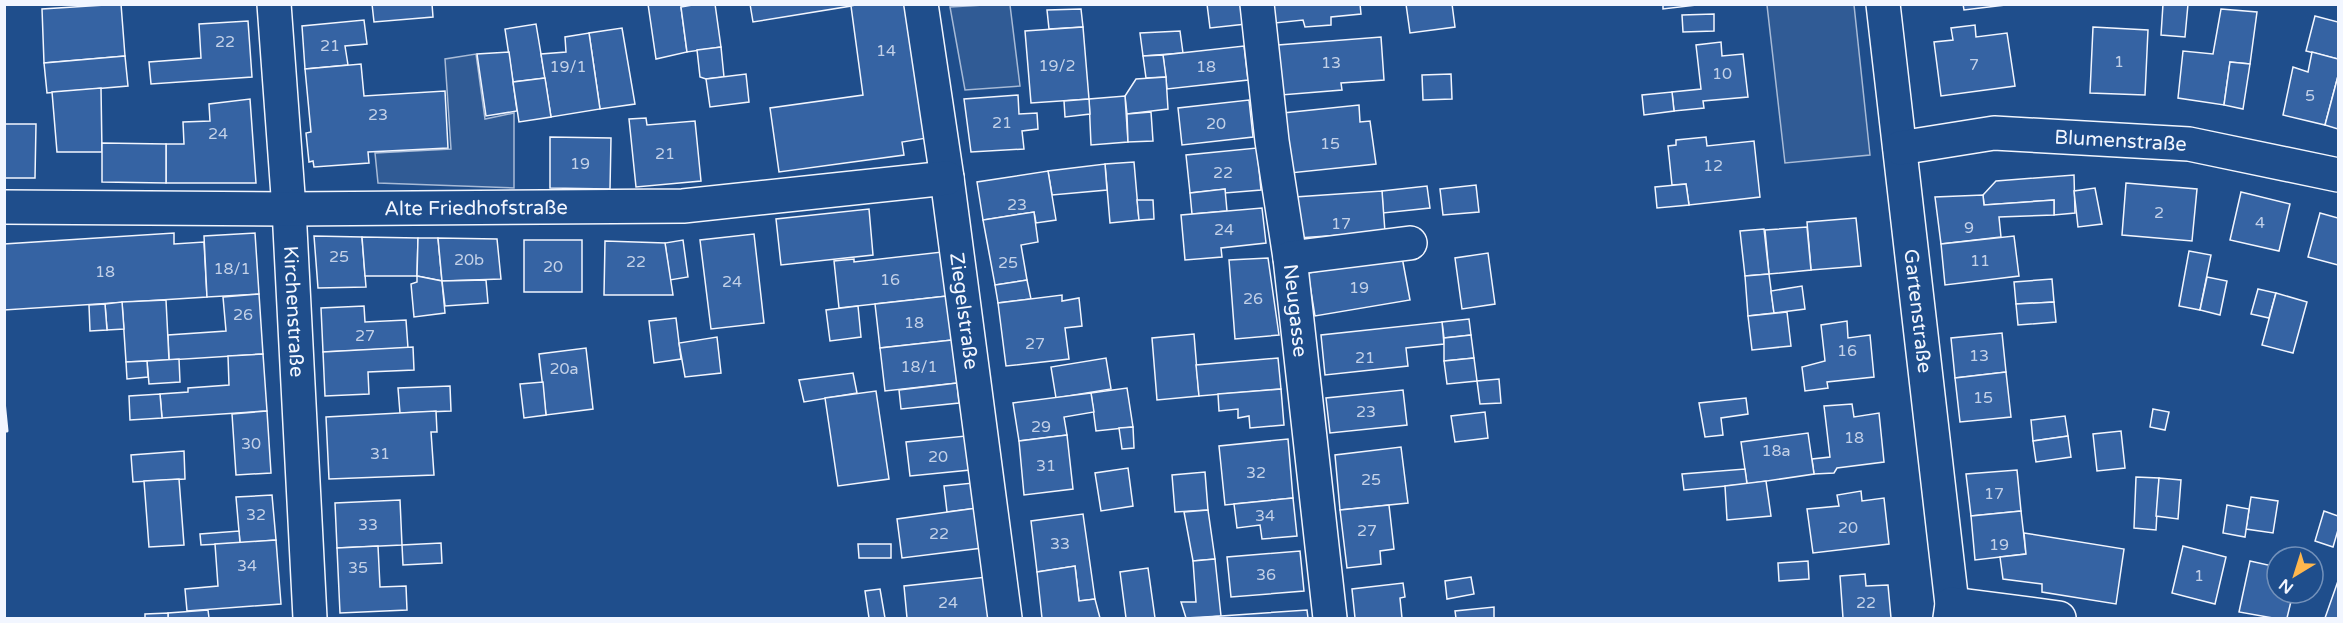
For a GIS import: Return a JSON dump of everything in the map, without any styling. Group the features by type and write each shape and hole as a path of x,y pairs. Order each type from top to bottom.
{"street":[{"name":"Kirchenstraße","path":"274,4 289,209 310,618"},
{"name":"Ziegelstraße","path":"921,4 947,178 1005,618"},
{"name":"Neugasse","path":"1257,4 1272,141 1290,258 1330,618"},
{"name":"Gartenstraße","path":"1882,4 1951,611"},
{"name":"Blumenstraße","path":"1900,148 1994,133 2189,144 2338,175"},
{"name":"Alte Friedhofstraße","path":"4,207 289,209 684,206 947,178"},
{"path":"1290,258 1410,243"},
{"path":"1951,611 2059,618"}],"shaded area":[{"path":"1010,5 1020,86 965,90 950,7"},
{"path":"1767,5 1854,5 1870,155 1785,163"},
{"path":"476,54 485,119 514,113 514,188 378,183 375,153 451,149 445,59"}],"building":[{"path":"121,4 125,56 44,63 42,9"},
{"path":"372,4 432,4 433,17 374,22"},
{"path":"648,4 698,4 681,7 687,52 656,59"},
{"path":"715,4 721,47 687,52 681,7"},
{"path":"750,4 851,4 851,6 753,22"},
{"path":"908,4 927,138 902,142 904,155 779,172 770,108 863,95 851,6"},
{"path":"1207,4 1243,4 1246,24 1210,28"},
{"path":"1273,4 1360,4 1361,14 1331,17 1331,25 1305,27 1303,20 1275,23"},
{"path":"1406,4 1452,4 1455,27 1410,33"},
{"path":"1663,4 1705,4 1663,9"},
{"path":"1963,4 2005,4 2005,5 1964,10"},
{"path":"2163,4 2188,4 2185,37 2161,35"},
{"path":"1081,9 1083,27 1049,29 1047,10"},
{"path":"2221,9 2257,12 2250,64 2230,62 2224,105 2178,98 2183,51 2213,54"},
{"path":"1714,14 1714,31 1683,32 1682,15"},
{"path":"2315,16 2338,22 2338,59 2306,51"},
{"path":"364,20 367,44 345,46 348,65 305,69 302,26"},
{"path":"248,21 252,77 151,84 149,62 201,58 199,24"},
{"path":"536,24 545,78 513,82 505,29"},
{"path":"1975,25 1976,37 2007,33 2015,86 1941,96 1934,42 1953,40 1951,28"},
{"path":"1083,27 1089,99 1031,103 1025,31"},
{"path":"2093,27 2148,30 2145,95 2090,93"},
{"path":"622,28 635,104 600,109 589,33"},
{"path":"1180,31 1183,53 1143,56 1140,33"},
{"path":"589,33 600,109 551,117 541,54 566,52 565,37"},
{"path":"1381,37 1384,80 1341,83 1342,90 1281,95 1278,45"},
{"path":"1721,42 1722,56 1743,54 1748,97 1703,101 1704,108 1674,111 1672,92 1701,89 1696,45"},
{"path":"1244,46 1248,80 1167,89 1163,55"},
{"path":"721,47 724,77 706,79 700,77 697,50"},
{"path":"509,52 517,111 486,116 477,54"},
{"path":"2312,52 2338,59 2338,76 2325,125 2283,115 2293,67 2308,72"},
{"path":"1163,55 1166,77 1146,78 1143,56"},
{"path":"125,56 128,86 47,93 44,63"},
{"path":"2230,62 2250,64 2243,109 2224,105"},
{"path":"361,64 364,96 445,91 448,148 368,152 369,163 314,167 313,161 309,162 306,133 311,132 305,69"},
{"path":"746,74 749,102 710,107 706,79"},
{"path":"1451,74 1452,99 1423,100 1422,75"},
{"path":"2338,76 2338,129 2325,125"},
{"path":"1166,77 1168,109 1127,114 1125,96 1136,79"},
{"path":"545,78 551,117 519,122 513,82"},
{"path":"101,88 102,152 57,152 52,92"},
{"path":"1672,92 1674,111 1644,115 1642,95"},
{"path":"1018,95 1019,114 1037,113 1038,129 1022,131 1024,149 971,152 964,99"},
{"path":"1125,96 1128,142 1091,145 1089,99"},
{"path":"250,99 256,183 166,183 166,144 184,144 183,122 210,121 209,104"},
{"path":"1089,99 1090,114 1065,117 1064,101"},
{"path":"1249,100 1253,137 1182,145 1178,108"},
{"path":"1359,105 1360,122 1370,121 1376,164 1290,173 1283,113"},
{"path":"1151,112 1153,141 1128,142 1127,114"},
{"path":"646,118 647,125 695,121 701,181 636,187 629,119"},
{"path":"4,124 36,124 35,178 4,178"},
{"path":"550,137 611,138 610,189 550,188"},
{"path":"1706,137 1707,146 1754,141 1760,197 1689,205 1686,184 1672,185 1668,146 1676,145 1676,140"},
{"path":"102,143 166,144 166,183 102,182"},
{"path":"1257,148 1261,190 1225,193 1225,189 1190,193 1186,155"},
{"path":"1134,162 1139,220 1110,223 1105,164"},
{"path":"1105,164 1107,190 1052,195 1048,171"},
{"path":"1048,171 1056,220 1036,223 1034,212 983,220 977,182"},
{"path":"2074,175 2075,213 2054,215 2054,200 1984,205 1983,195 1996,181"},
{"path":"2126,183 2197,189 2192,241 2122,235"},
{"path":"1686,184 1689,205 1657,208 1655,187"},
{"path":"1476,185 1479,212 1443,215 1440,189"},
{"path":"1427,186 1430,208 1383,213 1382,191"},
{"path":"2095,188 2102,224 2078,227 2074,191"},
{"path":"1225,189 1227,211 1192,214 1190,193"},
{"path":"1382,191 1385,232 1298,238 1295,197"},
{"path":"2241,192 2290,204 2279,251 2230,240"},
{"path":"1983,195 1984,205 2054,200 2054,215 1999,217 2001,237 1941,244 1935,197"},
{"path":"1137,200 1153,200 1154,219 1139,220"},
{"path":"1262,208 1266,243 1221,248 1222,257 1185,260 1181,215"},
{"path":"869,209 873,255 781,265 776,219"},
{"path":"1034,212 1038,242 1021,245 1027,280 995,285 983,220"},
{"path":"2320,213 2338,218 2338,265 2308,257"},
{"path":"1856,218 1861,266 1811,270 1807,222"},
{"path":"1807,227 1811,270 1769,274 1765,230"},
{"path":"1764,229 1769,274 1745,276 1740,231"},
{"path":"174,233 174,244 204,242 207,297 4,310 4,244"},
{"path":"255,233 259,294 207,297 204,236"},
{"path":"754,234 764,323 711,329 700,240"},
{"path":"314,236 362,237 366,287 318,288"},
{"path":"2014,236 2019,276 1945,285 1941,244"},
{"path":"362,237 418,238 417,276 365,276"},
{"path":"418,238 438,238 442,281 417,276"},
{"path":"438,238 497,239 501,279 442,281"},
{"path":"524,240 582,240 582,292 524,292"},
{"path":"683,240 688,277 670,280 665,243"},
{"path":"605,241 665,243 673,295 604,295"},
{"path":"2189,251 2211,255 2200,310 2179,306"},
{"path":"942,252 947,296 839,308 834,261 854,259 854,262"},
{"path":"1488,253 1495,304 1462,309 1455,258"},
{"path":"1402,257 1410,300 1315,316 1308,273"},
{"path":"1268,258 1279,335 1235,339 1229,260"},
{"path":"1769,274 1774,313 1748,316 1745,276"},
{"path":"417,276 442,281 445,313 414,317 411,284 417,282"},
{"path":"2207,277 2227,281 2220,315 2200,310"},
{"path":"2052,279 2054,302 2016,304 2014,282"},
{"path":"486,280 488,303 445,306 442,281"},
{"path":"1027,280 1031,299 998,303 995,285"},
{"path":"1802,286 1805,309 1774,313 1771,291"},
{"path":"2258,289 2276,293 2269,318 2251,314"},
{"path":"2276,293 2307,302 2293,353 2262,345"},
{"path":"259,294 263,354 169,360 168,335 226,331 223,297"},
{"path":"1062,295 1062,301 1079,298 1082,326 1065,328 1069,359 1006,366 998,303"},
{"path":"947,296 952,340 880,348 875,304"},
{"path":"166,300 169,360 126,362 122,302"},
{"path":"122,302 124,329 107,330 105,304"},
{"path":"2054,302 2056,322 2018,325 2016,304"},
{"path":"105,304 107,330 90,331 89,305"},
{"path":"364,306 365,322 406,320 408,348 323,352 321,308"},
{"path":"858,306 861,337 830,341 826,310"},
{"path":"1787,312 1791,346 1752,350 1748,316"},
{"path":"676,318 681,359 654,363 649,321"},
{"path":"1469,319 1471,335 1444,338 1442,322"},
{"path":"1847,321 1848,338 1870,335 1874,377 1827,382 1828,388 1805,391 1802,367 1825,361 1821,325"},
{"path":"1442,322 1444,344 1406,348 1408,366 1325,375 1321,335"},
{"path":"2002,333 2006,372 1955,378 1951,338"},
{"path":"1194,334 1199,396 1157,400 1152,338"},
{"path":"1471,335 1474,358 1444,361 1444,338"},
{"path":"717,337 721,373 685,377 679,343"},
{"path":"952,340 957,383 885,391 880,348"},
{"path":"413,347 414,370 368,372 369,394 325,396 323,352"},
{"path":"586,348 593,409 546,415 539,354"},
{"path":"263,354 267,411 162,418 160,394 188,392 188,388 229,385 228,356"},
{"path":"1106,358 1111,389 1056,398 1051,367"},
{"path":"1278,358 1281,389 1199,396 1196,365"},
{"path":"1474,358 1477,381 1447,384 1444,361"},
{"path":"179,359 180,382 149,384 147,361"},
{"path":"147,361 148,377 127,379 126,362"},
{"path":"2006,372 2011,417 1960,422 1955,378"},
{"path":"853,373 857,393 804,402 799,380"},
{"path":"1499,379 1501,403 1480,404 1477,381"},
{"path":"543,382 546,415 524,418 520,384"},
{"path":"957,383 959,403 901,409 899,390"},
{"path":"450,386 451,411 400,413 398,388"},
{"path":"1127,388 1133,427 1096,431 1091,393"},
{"path":"1281,389 1284,425 1250,428 1249,416 1238,418 1238,409 1219,411 1218,394"},
{"path":"1403,390 1407,425 1330,433 1326,398"},
{"path":"876,391 889,479 838,486 825,398"},
{"path":"1091,393 1094,412 1064,417 1067,435 1019,441 1013,403"},
{"path":"160,394 162,418 130,420 129,396"},
{"path":"1746,398 1748,414 1721,418 1723,435 1705,437 1699,403"},
{"path":"1852,404 1854,417 1879,413 1884,462 1837,468 1834,473 1814,474 1812,459 1830,457 1824,406"},
{"path":"2153,409 2169,412 2165,430 2150,427"},
{"path":"267,411 271,473 236,475 232,414"},
{"path":"436,411 437,432 431,432 434,475 329,479 326,417"},
{"path":"1485,412 1488,438 1455,442 1451,416"},
{"path":"2065,416 2068,436 2033,441 2031,420"},
{"path":"1133,427 1134,448 1122,449 1119,428"},
{"path":"2121,431 2125,468 2097,471 2093,434"},
{"path":"1808,433 1814,474 1747,484 1741,442"},
{"path":"1067,435 1073,489 1024,495 1019,441"},
{"path":"966,436 970,470 910,476 906,442"},
{"path":"2068,436 2071,457 2036,462 2033,441"},
{"path":"1288,439 1293,498 1225,505 1219,446"},
{"path":"1401,447 1408,503 1340,510 1335,455"},
{"path":"184,451 185,479 133,482 131,455"},
{"path":"1128,468 1133,506 1101,511 1095,473"},
{"path":"1745,469 1747,484 1684,490 1682,474"},
{"path":"2017,470 2021,511 1971,516 1966,474"},
{"path":"1205,472 1208,510 1175,512 1172,475"},
{"path":"2136,477 2159,478 2156,530 2134,528"},
{"path":"2159,478 2181,480 2178,519 2156,516"},
{"path":"179,479 184,545 149,547 144,481"},
{"path":"1766,481 1771,516 1727,520 1725,486"},
{"path":"973,483 977,508 947,512 944,486"},
{"path":"1861,491 1862,501 1884,498 1889,544 1813,553 1807,509 1839,506 1837,495"},
{"path":"272,495 276,540 240,543 236,497"},
{"path":"2251,497 2278,501 2273,533 2246,529"},
{"path":"1293,498 1297,536 1262,539 1260,525 1237,528 1234,504"},
{"path":"400,500 402,545 337,548 335,503"},
{"path":"1389,505 1394,549 1380,551 1381,564 1347,568 1340,510"},
{"path":"2227,505 2249,509 2245,537 2223,533"},
{"path":"977,508 982,548 902,558 897,519"},
{"path":"1208,510 1215,559 1193,561 1184,512"},
{"path":"2021,511 2026,554 1975,560 1971,516"},
{"path":"2324,511 2338,516 2338,530 2333,547 2315,541"},
{"path":"1083,514 1095,599 1079,601 1075,566 1037,572 1031,521"},
{"path":"239,531 240,543 201,545 200,534"},
{"path":"2024,533 2124,549 2116,604 2042,592 2042,584 2003,579 2000,557 2026,554"},
{"path":"276,540 281,604 187,611 185,589 218,586 215,544"},
{"path":"441,543 442,563 403,565 402,545"},
{"path":"858,544 891,544 891,558 859,558"},
{"path":"378,546 380,587 406,586 407,610 340,613 337,548"},
{"path":"2183,546 2226,557 2215,604 2172,593"},
{"path":"1300,551 1304,591 1231,597 1227,557"},
{"path":"1215,559 1221,616 1186,618 1181,602 1196,602 1193,561"},
{"path":"1808,561 1809,579 1779,581 1778,563"},
{"path":"2250,561 2265,564 2265,605 2290,605 2287,618 2239,612"},
{"path":"1075,566 1079,601 1095,599 1100,618 1042,618 1037,572"},
{"path":"1148,568 1155,618 1126,618 1120,572"},
{"path":"1865,574 1866,586 1888,585 1891,618 1843,618 1840,576"},
{"path":"987,577 992,618 907,618 904,586"},
{"path":"1471,577 1474,594 1447,599 1445,581"},
{"path":"2338,581 2338,618 2325,618"},
{"path":"1403,583 1405,597 1400,598 1402,618 1355,618 1352,589"},
{"path":"880,589 885,618 869,618 865,591"},
{"path":"1494,607 1494,618 1456,618 1455,611"},
{"path":"208,610 209,618 168,618 168,613"},
{"path":"1307,610 1308,618 1198,618 1221,616"},
{"path":"168,613 168,618 145,618 145,614"}],"wall":[{"path":"4,401 7,431 4,431"}]}
